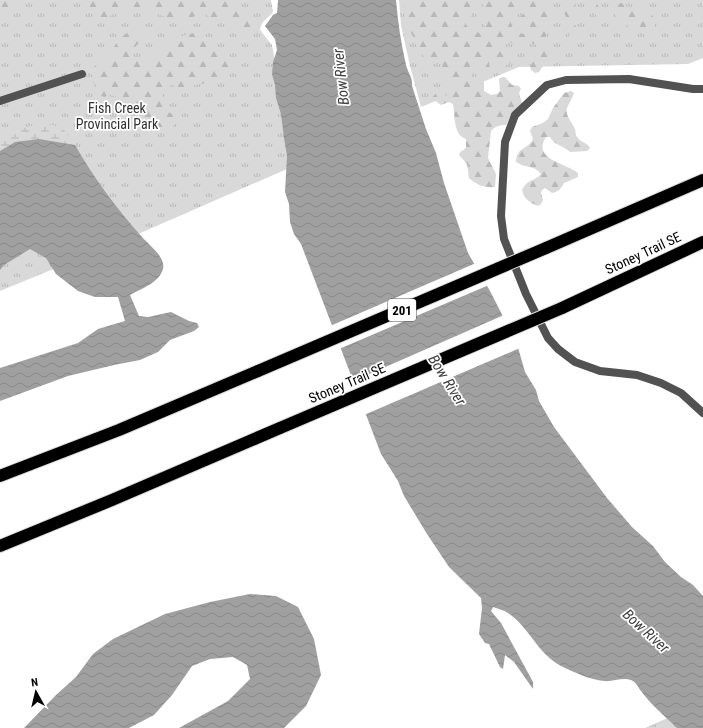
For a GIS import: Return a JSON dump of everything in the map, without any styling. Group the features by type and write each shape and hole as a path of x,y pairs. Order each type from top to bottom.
{"highway":[{"name":"201","path":"0,476 119,430 703,180"},
{"name":"Stoney Trail SE","path":"0,546 112,500 562,308 703,242"}],"street":[{"path":"0,101 82,74"},
{"path":"703,89 693,89 629,79 566,80 547,85 515,115 505,142 501,216 504,239 532,307 548,338 558,349 575,362 600,371 637,375 661,383 681,393 703,413"}],"green space":[{"name":"Fish Creek Provincial Park","path":"0,0 271,0 273,12 263,22 260,30 272,45 287,129 287,169 129,238 0,291"},
{"path":"0,0 17,0 0,14"},
{"path":"79,0 226,0 252,20 254,27 251,30 243,28 230,22 214,19 205,14 185,19 178,19 139,9 122,10 108,16 100,17 88,11"},
{"path":"399,0 703,0 703,58 688,64 519,67 421,107 401,25"},
{"path":"403,0 474,0 474,8 470,19 466,21 466,25 482,34 488,32 481,20 484,13 482,0 516,0 516,9 511,19 511,23 512,28 521,34 529,33 527,26 521,21 521,17 527,8 528,0 546,0 546,4 550,9 550,27 545,37 545,41 549,47 548,58 539,72 535,73 530,67 536,52 537,46 535,44 530,43 519,46 504,39 492,37 495,46 504,51 511,63 503,66 499,64 491,55 488,57 490,68 488,71 475,71 472,74 471,78 475,79 481,77 484,80 484,91 491,95 497,94 500,91 499,79 502,77 505,77 512,85 519,86 521,89 519,94 522,103 511,115 506,125 498,126 491,131 488,158 496,174 495,187 481,186 469,178 467,164 459,155 466,147 466,139 462,137 457,129 453,104 449,102 441,105 434,100 433,97 435,94 446,96 450,90 449,85 442,73 442,61 426,58 420,53 406,24"},
{"path":"563,0 576,0 574,19 576,29 572,44 573,51 570,52 567,48 570,28 562,7"},
{"path":"589,0 596,0 601,14 599,18 592,10"},
{"path":"622,3 630,9 651,14 655,20 655,28 648,31 640,31 631,28 618,19 612,7 615,4"},
{"path":"131,31 135,31 142,35 143,39 131,51 133,59 142,60 150,58 179,38 195,33 207,37 213,49 231,62 232,69 226,77 218,82 195,85 186,91 173,85 165,86 163,90 162,104 164,108 173,115 174,124 172,128 164,131 151,126 127,107 119,104 117,97 108,94 105,97 101,96 93,81 92,72 96,65 107,60 113,47 123,36"},
{"path":"571,91 574,93 567,108 568,116 575,129 577,137 590,148 587,151 570,152 554,142 550,137 546,137 543,144 543,150 546,155 578,173 578,177 564,183 556,192 552,193 545,188 542,190 541,193 543,200 538,206 527,200 522,190 527,183 541,174 536,169 516,162 518,153 529,145 533,139 530,131 532,127 543,123 548,119 553,108 564,93"},
{"path":"54,125 64,130 75,145 39,139 15,142 0,151 0,137 30,126"},
{"path":"672,716 681,728 645,728"}],"water":[{"name":"Bow River","path":"278,0 396,0 406,65 468,253 490,291 517,344 525,372 536,390 539,401 554,427 607,498 632,527 653,546 665,562 681,577 693,585 703,596 703,728 677,728 654,706 636,683 631,680 624,679 607,681 593,679 561,666 546,655 522,626 505,611 493,607 491,611 501,623 533,682 533,689 514,662 505,655 503,669 500,667 489,644 485,643 479,634 482,608 481,598 449,567 404,496 398,481 381,454 301,244 294,234 290,222 289,204 285,192 287,156 281,114 276,98 272,74 273,62 277,50 275,39 265,26 273,15 277,13"},
{"path":"39,139 75,145 114,204 160,256 163,269 158,278 150,285 130,295 139,316 148,317 171,312 189,321 197,323 199,327 194,331 170,340 158,352 140,360 68,376 0,401 0,368 78,343 98,329 125,321 118,297 95,297 78,291 56,274 46,258 30,249 4,265 0,270 0,151 15,142"},
{"path":"250,594 276,596 298,607 314,639 321,675 306,706 284,728 179,728 228,701 250,679 247,665 233,657 210,659 192,666 172,695 154,715 129,728 24,728 76,677 93,654 113,639 165,614 210,602"}],"pier":[{"path":"476,263 489,285 339,349 330,326"},
{"path":"504,315 520,348 364,415 351,382"}]}
